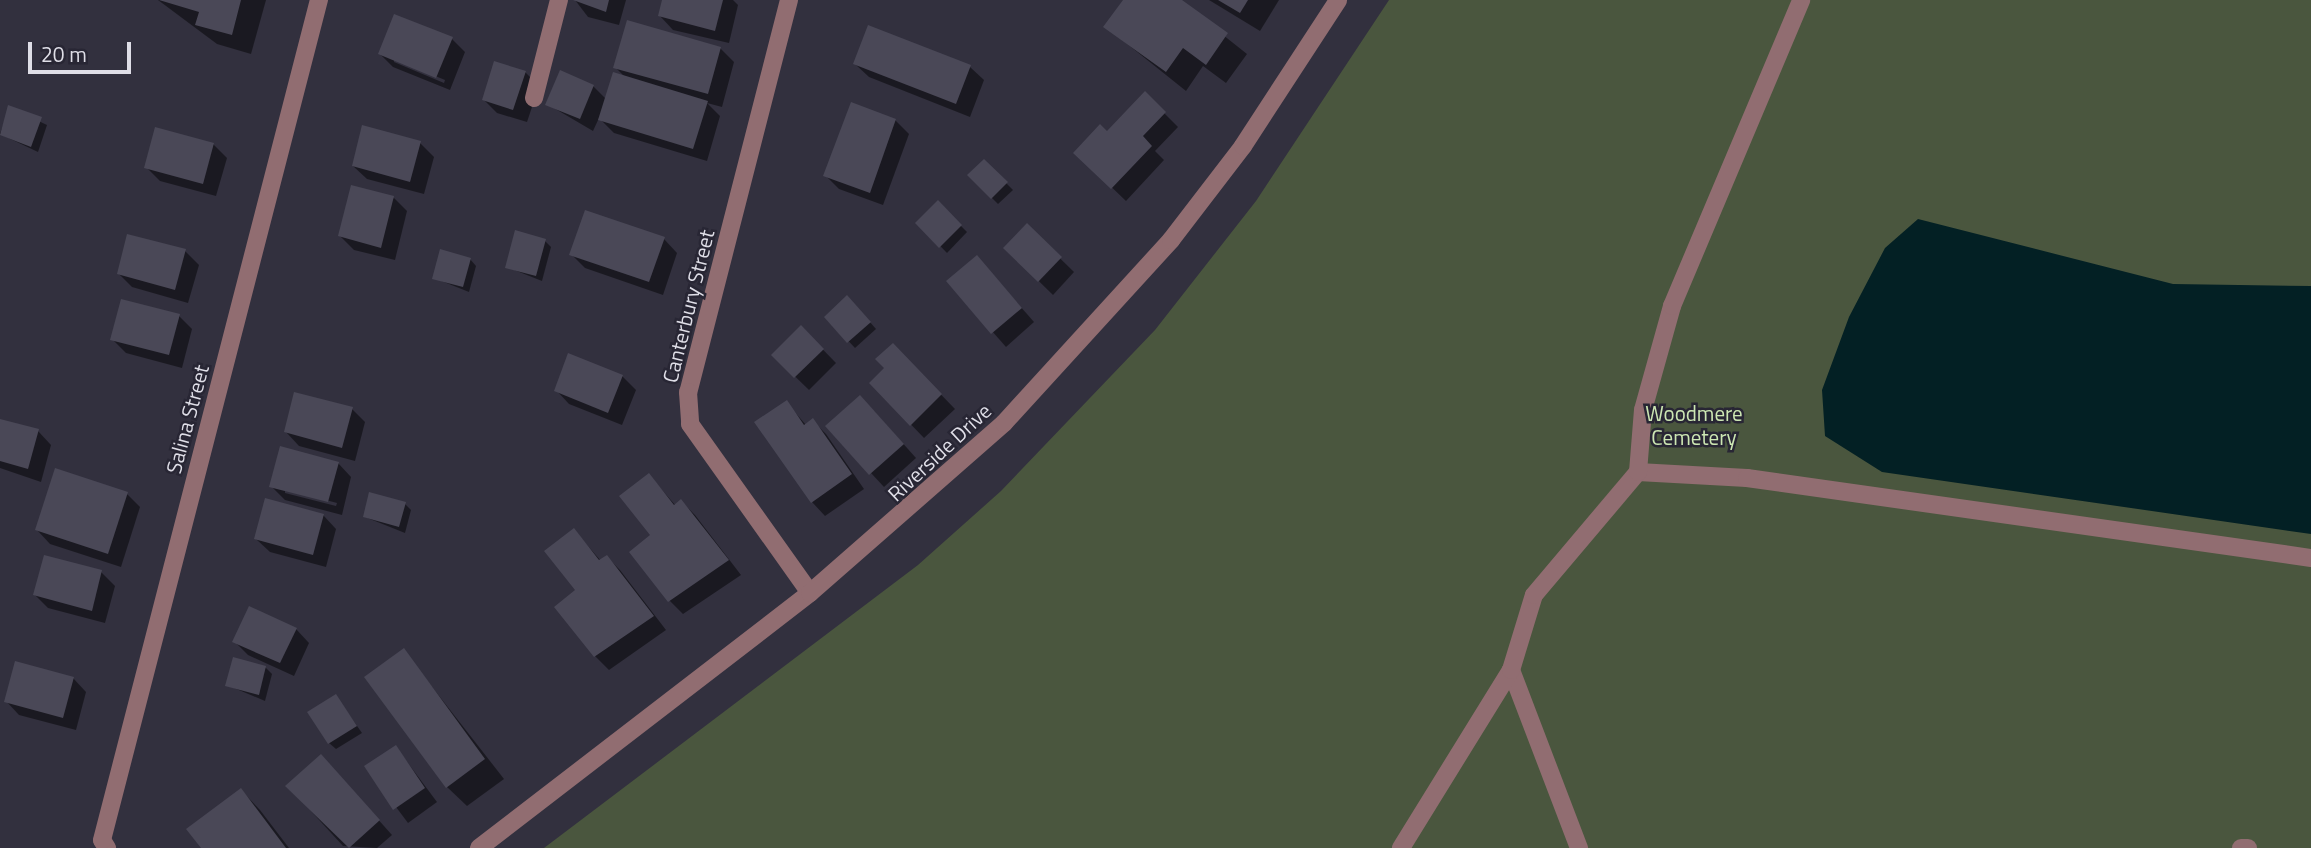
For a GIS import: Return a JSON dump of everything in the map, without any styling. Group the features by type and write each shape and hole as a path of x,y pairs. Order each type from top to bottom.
{"street":[{"name":"Salina Street","path":"107,848 102,840 319,0"},
{"path":"534,98 559,0"},
{"name":"Canterbury Street","path":"789,0 688,392 690,424 810,593"},
{"name":"Riverside Drive","path":"479,848 810,593 925,497 1094,330 1243,146 1338,0"},
{"path":"1401,848 1511,670 1534,595 1638,472 1643,410 1672,306 1801,0"},
{"path":"1638,472 1747,478 2311,558"},
{"path":"1511,670 1579,848"},
{"path":"2241,848 2248,848"}],"green space":[{"name":"Woodmere Cemetery","path":"1389,0 2311,0 2311,848 544,848 918,565 1001,491 1155,330 1256,201"}],"shaded area":[{"path":"1918,219 2173,284 2311,286 2311,534 1882,472 1825,436 1822,390 1849,317 1885,248"}],"building":[{"path":"159,0 241,0 232,35 195,25 199,12"},
{"path":"573,0 609,0 606,12"},
{"path":"662,0 723,0 715,31 658,16"},
{"path":"1123,0 1182,0 1228,33 1206,65 1183,48 1166,72 1103,27"},
{"path":"1218,0 1248,0 1240,13"},
{"path":"394,14 453,37 436,78 378,54"},
{"path":"627,20 721,47 708,94 613,68"},
{"path":"868,25 971,65 956,104 853,64"},
{"path":"494,61 526,71 513,110 482,100"},
{"path":"560,70 594,85 580,119 545,105"},
{"path":"613,72 708,101 693,149 598,120"},
{"path":"1145,91 1166,112 1143,136 1152,146 1111,189 1073,153 1100,124 1107,131"},
{"path":"851,102 896,119 870,193 823,176"},
{"path":"8,105 42,117 31,147 0,135"},
{"path":"362,125 421,141 410,182 352,166"},
{"path":"155,127 214,143 203,184 144,168"},
{"path":"984,159 1008,182 991,199 967,175"},
{"path":"351,185 394,196 381,248 338,236"},
{"path":"938,200 962,225 939,248 915,223"},
{"path":"585,210 665,237 649,282 569,255"},
{"path":"1027,223 1062,257 1038,282 1003,248"},
{"path":"515,230 546,239 536,276 505,268"},
{"path":"127,234 186,249 175,290 117,274"},
{"path":"440,249 471,258 463,287 432,279"},
{"path":"977,255 1022,308 991,334 946,281"},
{"path":"847,295 871,322 847,343 824,317"},
{"path":"121,299 180,314 169,355 110,340"},
{"path":"801,325 824,349 794,378 771,355"},
{"path":"893,343 942,394 910,426 869,383 884,368 875,359"},
{"path":"568,353 623,375 608,413 554,391"},
{"path":"294,392 353,407 342,448 284,432"},
{"path":"860,395 904,444 869,475 825,426"},
{"path":"787,400 804,425 813,418 852,474 811,503 754,422"},
{"path":"0,419 39,429 28,469 0,461"},
{"path":"280,446 339,462 328,502 269,487"},
{"path":"55,468 128,492 108,554 35,530"},
{"path":"649,473 674,505 681,499 729,560 668,602 629,552 650,535 619,496"},
{"path":"369,492 406,502 399,527 363,517"},
{"path":"265,498 324,514 313,555 254,539"},
{"path":"574,528 599,560 607,555 654,616 594,657 554,607 575,590 544,551"},
{"path":"44,555 102,570 92,611 33,595"},
{"path":"249,606 297,628 280,663 232,642"},
{"path":"404,648 485,759 446,788 364,677"},
{"path":"233,657 266,666 259,695 225,686"},
{"path":"15,661 74,677 63,718 4,702"},
{"path":"336,694 357,726 328,744 307,712"},
{"path":"396,745 425,788 393,810 364,766"},
{"path":"321,754 380,820 349,848 285,786"},
{"path":"241,788 286,848 201,848 186,829"}]}
